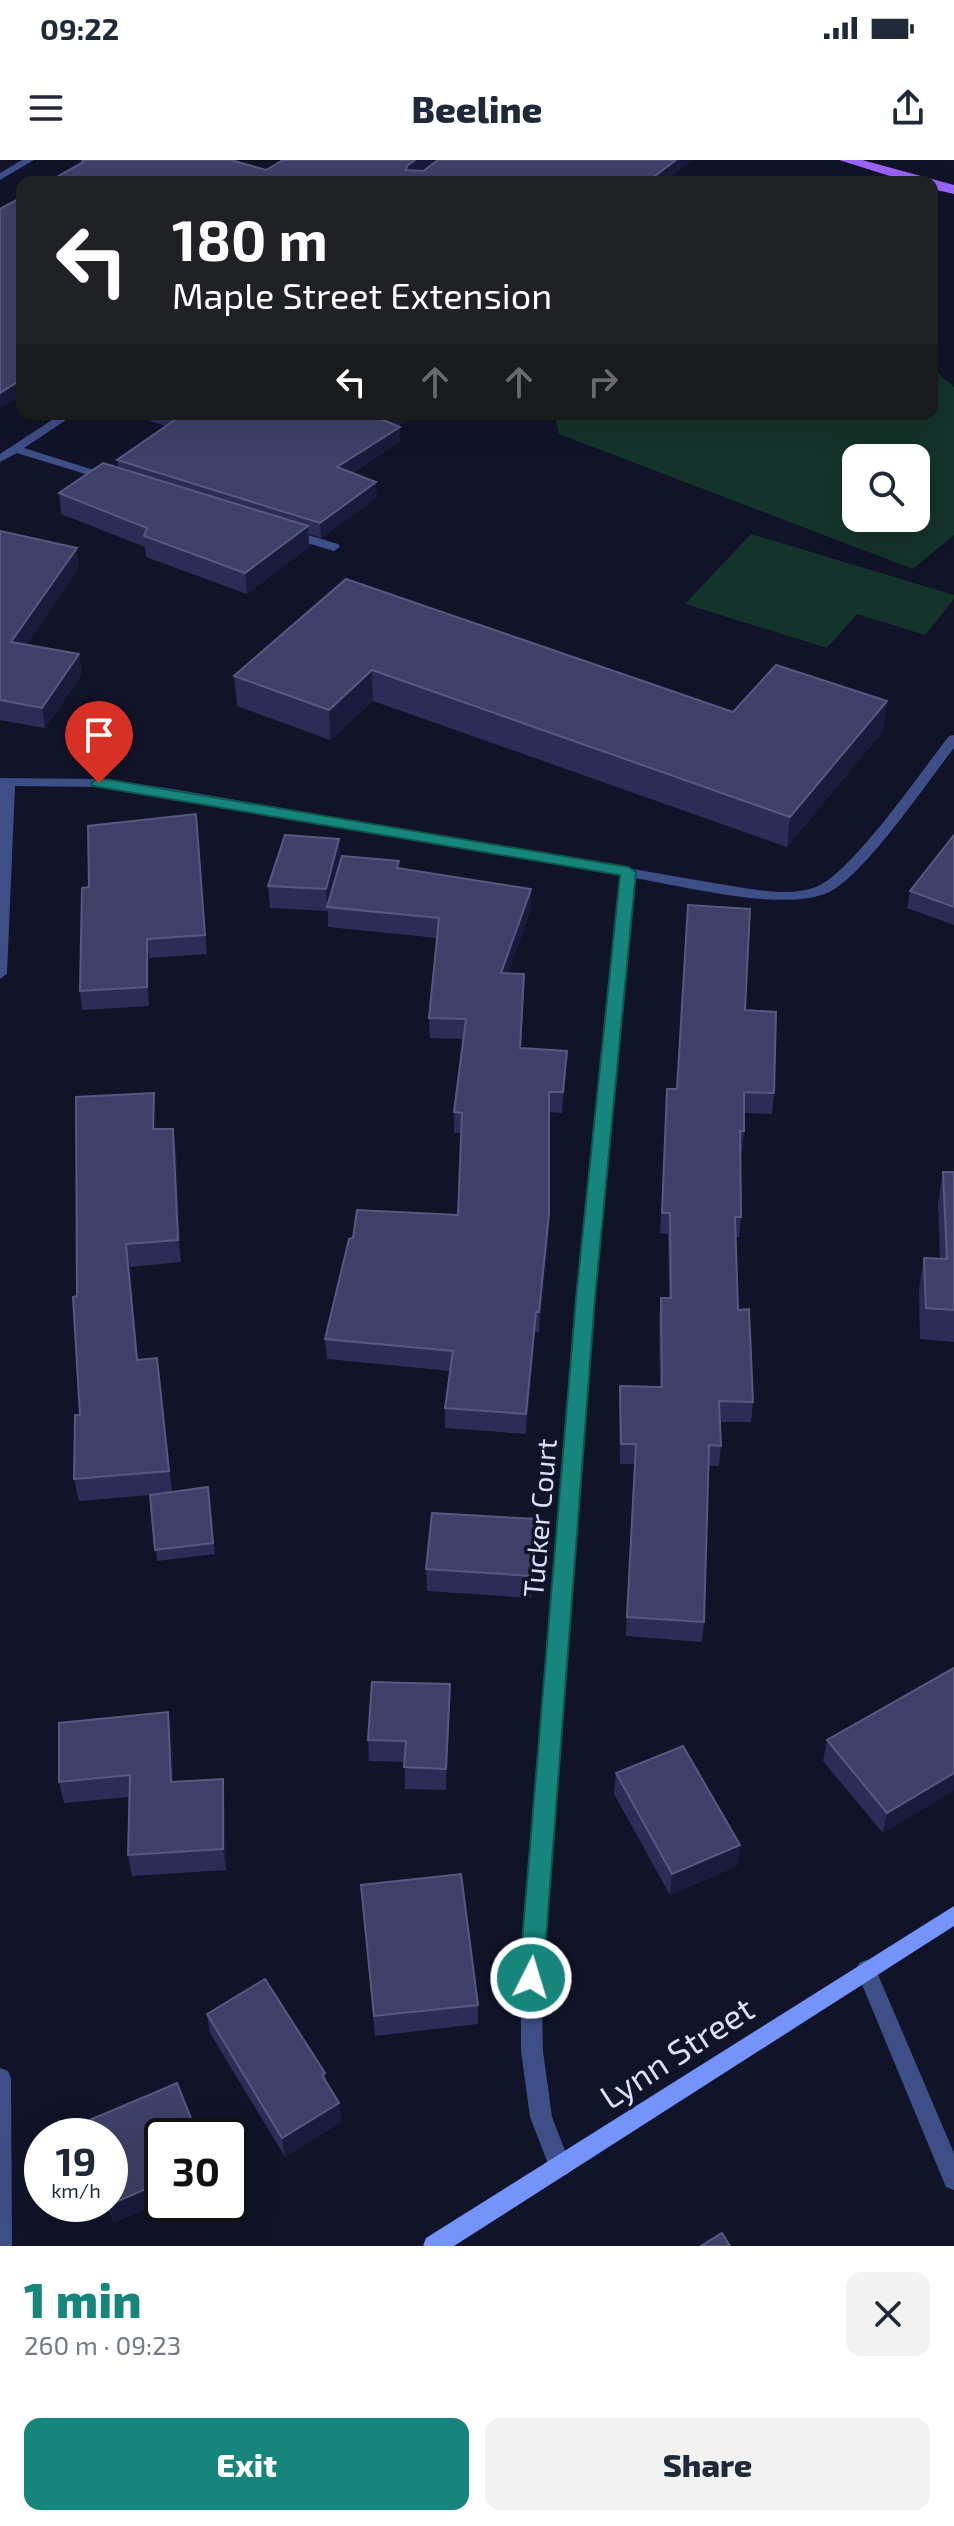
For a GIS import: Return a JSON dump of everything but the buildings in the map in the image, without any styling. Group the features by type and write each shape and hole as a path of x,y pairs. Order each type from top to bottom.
{"main road":[{"path":"846,160 904,176"},
{"name":"Lynn Street","path":"434,2246 954,1915"}],"street":[{"path":"0,177 29,160"},
{"path":"0,459 60,420"},
{"path":"15,449 121,482"},
{"path":"274,529 334,547"},
{"path":"0,974 4,782 99,783 167,792 719,888 769,894 827,888 852,864 954,739"},
{"name":"Tucker Court","path":"560,2166 541,2117 532,2051 531,1978 586,1298 628,872"},
{"path":"866,1970 954,2179"},
{"path":"0,2078 1,2246"}],"green space":[{"path":"938,373 954,387 954,535 913,569 559,434 556,420 938,420"},
{"path":"751,534 954,595 954,599 925,635 857,614 827,648 685,604"}],"route":[{"path":"99,783 167,792 628,872 586,1298 531,1978"}]}
